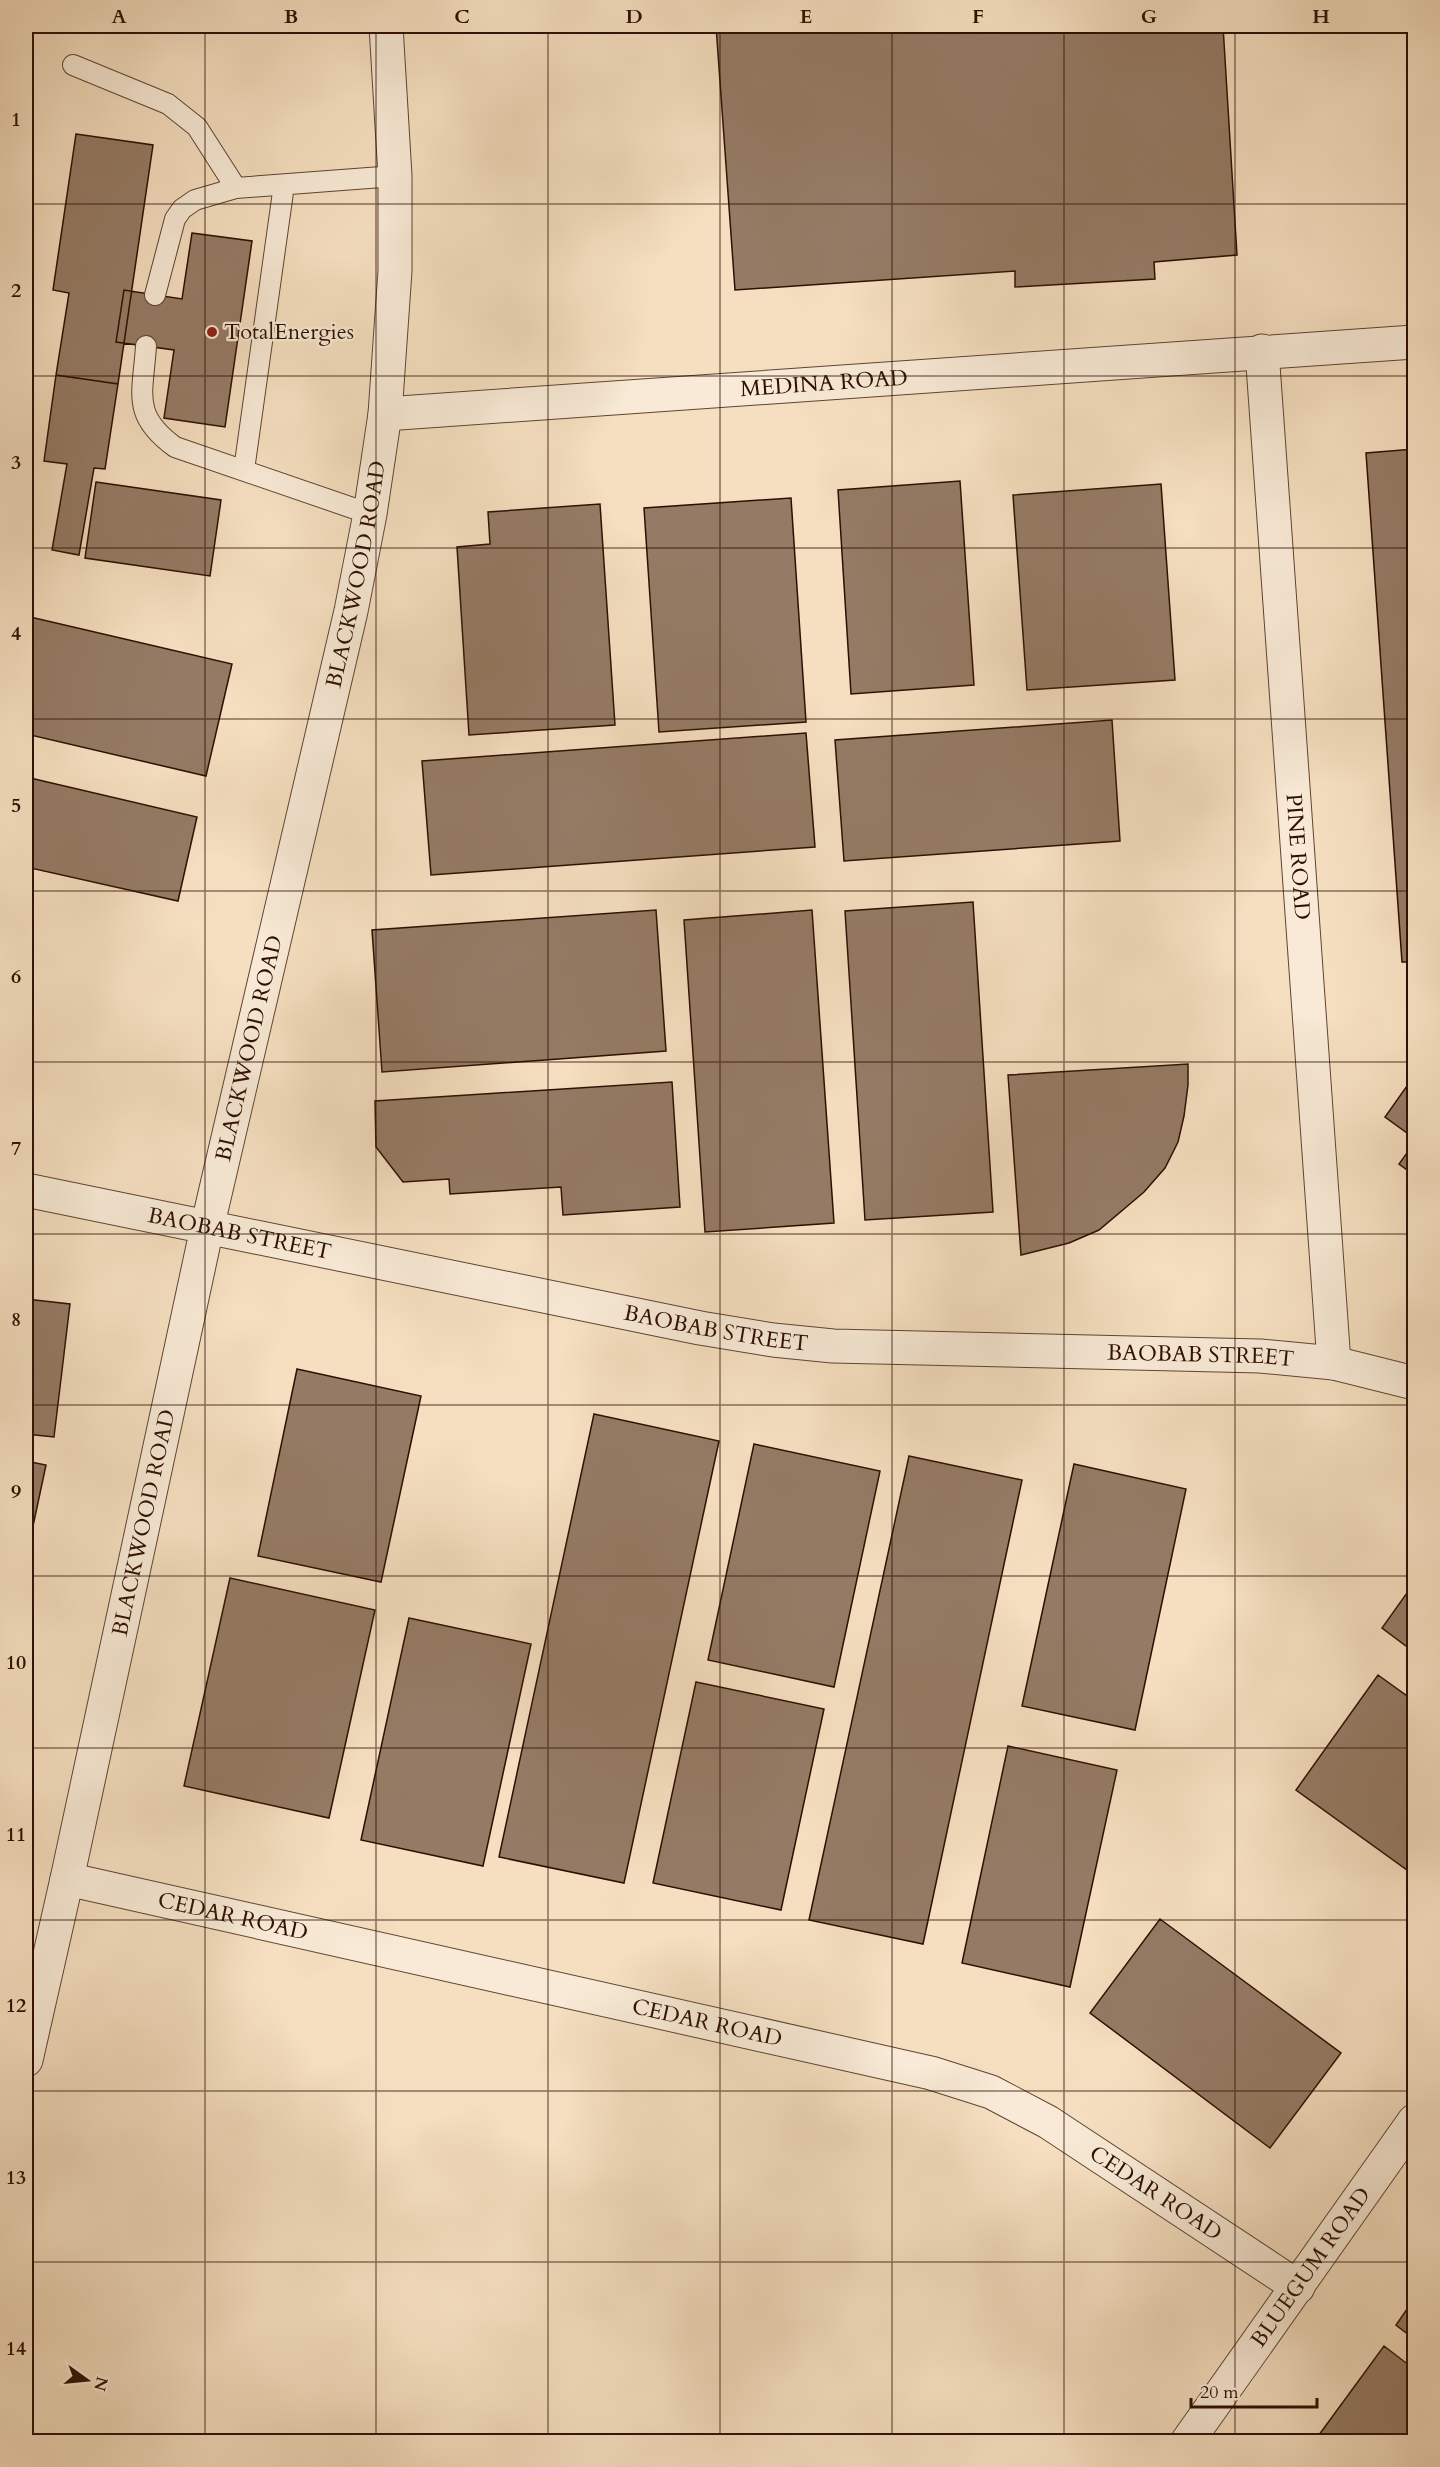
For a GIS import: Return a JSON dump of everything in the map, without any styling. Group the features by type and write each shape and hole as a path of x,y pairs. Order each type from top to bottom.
{"street":[{"name":"BLACKWOOD ROAD","path":"26,2060 207,1228 351,611 370,514 385,414 395,271 395,176 386,26"},
{"name":"MEDINA ROAD","path":"385,414 1414,342"},
{"name":"PINE ROAD","path":"1262,351 1334,1363"},
{"name":"BAOBAB STREET","path":"26,1190 700,1328 773,1340 833,1347 1260,1356 1334,1363 1414,1383"},
{"name":"CEDAR ROAD","path":"67,1878 932,2073 991,2092 1048,2122 1298,2287"},
{"name":"BLUEGUM ROAD","path":"1187,2442 1414,2121"}],"lane":[{"path":"73,65 168,104 197,127 236,188"},
{"path":"155,295 175,219 182,209 195,200 236,188 395,176"},
{"path":"244,470 284,185"},
{"path":"146,346 142,408 158,434 175,447 370,514"}],"building":[{"path":"716,26 1223,26 1237,255 1154,262 1155,279 1015,287 1015,271 735,290"},
{"path":"76,134 153,145 118,384 56,375 69,293 53,290"},
{"path":"192,233 252,241 225,427 164,418 174,350 116,342 124,290 182,299"},
{"path":"56,375 118,384 105,469 94,468 79,555 52,550 67,464 44,461"},
{"path":"1414,449 1414,962 1402,962 1366,453"},
{"path":"960,481 974,685 851,694 838,490"},
{"path":"96,482 221,500 210,576 85,558"},
{"path":"1161,484 1175,680 1027,690 1013,495"},
{"path":"791,498 806,722 659,732 644,508"},
{"path":"600,504 615,725 469,735 457,547 490,544 488,512"},
{"path":"26,616 232,664 206,776 26,734"},
{"path":"1112,720 1120,841 844,861 835,740"},
{"path":"806,733 815,847 431,875 422,761"},
{"path":"26,777 197,817 178,901 26,867"},
{"path":"973,902 993,1212 865,1220 845,911"},
{"path":"656,910 666,1051 382,1072 372,930"},
{"path":"812,910 834,1223 705,1232 684,920"},
{"path":"1188,1064 1184,1116 1178,1142 1165,1168 1144,1192 1099,1230 1069,1243 1021,1255 1008,1075"},
{"path":"1414,1076 1414,1138 1385,1117"},
{"path":"672,1082 680,1207 563,1215 561,1187 450,1194 449,1179 403,1182 376,1147 375,1101"},
{"path":"1414,1143 1414,1175 1399,1164"},
{"path":"26,1299 70,1304 54,1437 26,1434"},
{"path":"297,1369 421,1396 381,1582 258,1556"},
{"path":"594,1414 719,1441 624,1883 499,1857"},
{"path":"754,1444 880,1471 834,1687 708,1660"},
{"path":"909,1456 1022,1480 923,1944 809,1920"},
{"path":"26,1461 46,1465 26,1559"},
{"path":"1074,1464 1186,1489 1135,1730 1022,1706"},
{"path":"230,1578 375,1610 329,1818 184,1786"},
{"path":"1414,1583 1414,1652 1382,1628"},
{"path":"409,1618 531,1644 483,1866 361,1840"},
{"path":"1378,1675 1414,1701 1414,1875 1296,1790"},
{"path":"696,1682 824,1709 781,1910 653,1883"},
{"path":"1008,1746 1117,1770 1070,1987 962,1963"},
{"path":"1160,1919 1341,2053 1270,2148 1090,2013"},
{"path":"1414,2299 1414,2339 1396,2325"},
{"path":"1384,2346 1414,2369 1414,2442 1319,2442 1316,2439"}],"place":[{"name":"TotalEnergies","path":"212,332"}]}
